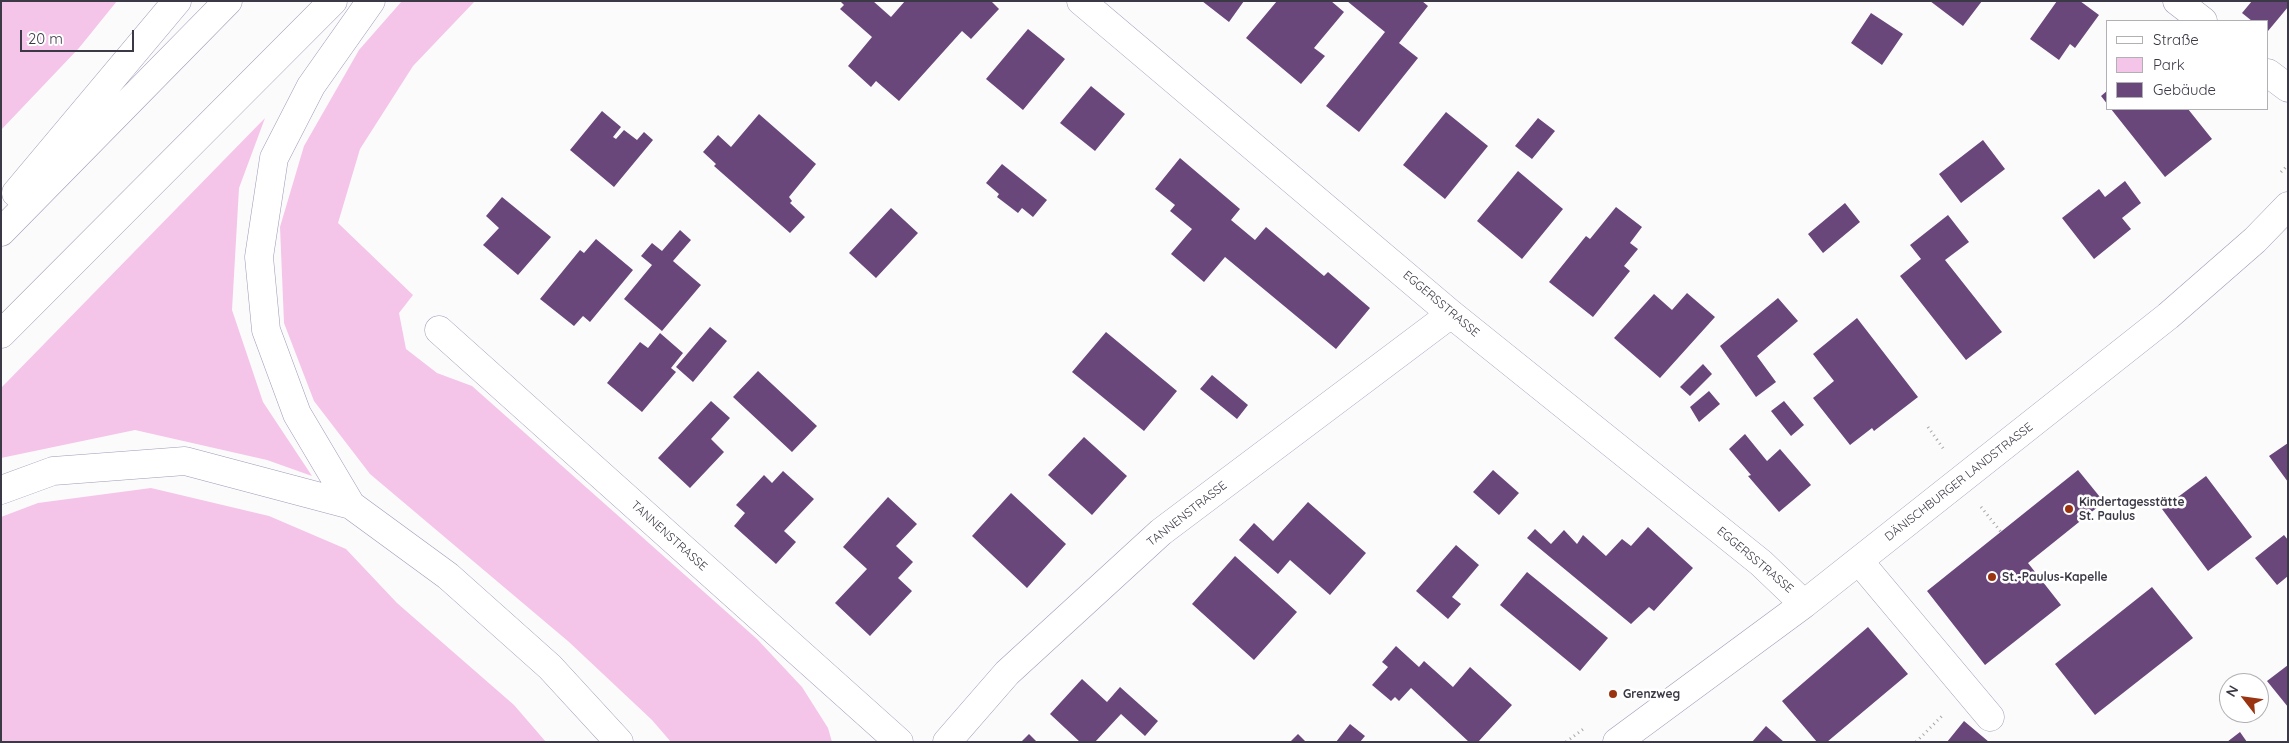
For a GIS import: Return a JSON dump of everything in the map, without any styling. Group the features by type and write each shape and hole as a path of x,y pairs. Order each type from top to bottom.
{"main road":[{"path":"1,211 177,1"},
{"path":"1,232 228,1"},
{"path":"1,334 333,1"},
{"path":"351,505 297,414 266,330 259,257 274,158 311,86 371,1"},
{"name":"EGGERSSTRASSE","path":"1080,1 1451,314 1761,563 1804,604"},
{"path":"2177,1 2202,20"},
{"path":"2269,74 2288,88"},
{"name":"DÄNISCHBURGER LANDSTRASSE","path":"1617,742 1804,604 2168,316 2255,240 2288,206"},
{"name":"TANNENSTRASSE","path":"947,742 1007,673 1161,532 1451,314"},
{"name":"TANNENSTRASSE","path":"439,330 899,742"},
{"path":"1,490 53,471 185,461 351,505 448,576 536,654 618,742"},
{"path":"1859,561 1990,717"}],"path":[{"path":"1928,427 1946,452"}],"green space":[{"path":"1,1 117,1 79,48 1,130"},
{"path":"402,1 475,1 413,66 360,149 338,223 413,295 399,313 406,349 437,373 472,386 757,639 802,687 828,728 832,742 671,742 652,720 569,642 370,474 314,401 284,323 280,227 304,146 359,50"},
{"path":"265,118 239,188 232,310 263,402 312,476 267,460 135,430 1,458 1,388"},
{"path":"151,488 269,516 346,549 397,603 514,705 546,742 1,742 1,517 38,503"}],"building":[{"path":"840,1 873,1 891,17 905,1 991,1 999,9 971,39 962,31 899,101 876,81 871,87 848,66 872,37 840,9 844,5"},
{"path":"1202,1 1244,1 1229,22"},
{"path":"1277,1 1331,1 1344,12 1314,48 1325,56 1301,84 1246,38"},
{"path":"1347,1 1422,1 1428,6 1399,43 1418,58 1359,132 1326,106 1385,32"},
{"path":"1930,1 1982,1 1963,26"},
{"path":"2057,1 2080,1 2099,15 2075,48 2070,44 2059,60 2030,39"},
{"path":"2252,1 2288,1 2288,7 2269,30 2269,20 2251,20 2242,13"},
{"path":"1871,13 1903,34 1882,65 1851,43"},
{"path":"1028,29 1065,59 1023,110 986,79"},
{"path":"1091,86 1125,114 1095,151 1060,123"},
{"path":"2106,92 2106,102 2101,96"},
{"path":"2112,110 2189,110 2212,139 2165,177"},
{"path":"602,111 621,127 613,137 616,139 624,130 637,140 644,132 653,140 614,187 570,150"},
{"path":"1446,112 1488,146 1445,199 1403,165"},
{"path":"759,114 816,164 789,197 792,201 790,203 805,217 790,233 714,166 716,164 703,152 718,135 731,147"},
{"path":"1538,118 1555,131 1532,159 1515,146"},
{"path":"1983,140 2005,169 1961,203 1939,174"},
{"path":"1180,158 1240,209 1231,220 1255,240 1266,227 1324,276 1328,272 1370,308 1336,349 1225,257 1204,282 1171,254 1192,229 1170,211 1175,205 1155,189"},
{"path":"1002,164 1047,200 1033,217 1022,208 1018,213 997,197 999,194 986,183"},
{"path":"1518,171 1563,209 1522,259 1477,221"},
{"path":"2125,181 2141,203 2122,218 2131,229 2094,259 2062,218 2099,189 2105,197"},
{"path":"502,197 551,237 518,275 483,245 499,228 486,216"},
{"path":"1845,203 1860,222 1823,253 1808,234"},
{"path":"1616,207 1642,227 1630,243 1638,249 1624,266 1630,271 1593,317 1549,282 1586,236 1590,239"},
{"path":"891,208 918,233 876,278 849,253"},
{"path":"1948,215 1969,242 1945,260 2002,332 1966,360 1900,276 1921,259 1910,245"},
{"path":"680,230 691,240 673,261 701,285 662,331 624,299 652,265 641,256 652,243 662,251"},
{"path":"596,239 633,270 590,322 583,316 574,326 540,299 580,250 584,253"},
{"path":"1687,293 1715,317 1660,378 1614,338 1654,294 1672,310"},
{"path":"1778,298 1798,321 1757,356 1776,382 1756,397 1720,346"},
{"path":"1857,318 1918,397 1874,431 1872,428 1850,445 1813,398 1834,381 1813,354"},
{"path":"710,327 727,341 693,382 676,367"},
{"path":"1106,332 1177,391 1144,431 1072,372"},
{"path":"660,333 683,353 671,368 676,372 642,412 607,383 640,342 648,348"},
{"path":"1703,364 1712,374 1690,396 1680,387"},
{"path":"758,371 817,426 792,452 733,397"},
{"path":"1212,375 1248,405 1237,419 1200,389"},
{"path":"1709,391 1720,404 1699,422 1690,407"},
{"path":"711,401 730,418 711,439 724,452 690,488 658,458"},
{"path":"1784,401 1804,425 1791,436 1771,411"},
{"path":"1745,434 1767,461 1780,449 1811,485 1779,512 1748,476 1751,475 1729,449"},
{"path":"1084,437 1127,476 1092,515 1048,475"},
{"path":"2288,443 2288,482 2269,456"},
{"path":"1493,470 1519,493 1499,515 1473,492"},
{"name":"St.-Paulus-Kapelle","path":"2078,470 2104,502 2028,563 2061,605 1985,665 1927,591"},
{"path":"783,471 814,499 784,531 796,542 776,564 734,526 745,513 736,505 764,475 772,483"},
{"path":"2206,476 2252,537 2208,571 2162,509"},
{"path":"1011,493 1066,544 1027,588 972,536"},
{"path":"888,497 917,524 896,546 913,562 898,578 912,591 870,636 835,603 867,569 843,547"},
{"path":"1308,502 1366,553 1330,595 1290,560 1278,574 1239,540 1254,523 1273,541"},
{"path":"1648,527 1693,568 1654,611 1649,607 1631,624 1527,538 1535,529 1551,544 1564,530 1577,544 1583,535 1606,556 1622,539 1631,546"},
{"path":"2284,535 2288,540 2288,576 2277,585 2255,558"},
{"path":"1456,545 1479,565 1452,597 1461,604 1448,619 1416,591"},
{"path":"1235,556 1297,612 1254,660 1192,604"},
{"path":"1527,572 1608,638 1580,671 1500,605"},
{"path":"2152,587 2193,638 2095,715 2055,664"},
{"path":"1868,627 1908,674 1827,742 1817,742 1782,701"},
{"path":"1396,646 1419,667 1424,661 1453,687 1470,667 1512,705 1478,742 1469,742 1411,688 1399,701 1395,697 1391,701 1372,685 1388,667 1382,662"},
{"path":"2288,665 2288,707 2269,683 2269,679"},
{"path":"1082,679 1107,702 1120,687 1158,721 1145,736 1121,714 1095,742 1080,742 1050,714"},
{"path":"1964,721 1989,742 1947,742"},
{"path":"1350,724 1365,736 1360,742 1336,742"},
{"path":"1766,726 1784,742 1752,742"},
{"path":"2240,732 2247,742 2227,742"},
{"path":"1029,734 1037,742 1021,742"},
{"path":"1298,734 1306,742 1290,742"}],"place":[{"name":"Kindertagesstätte St. Paulus","path":"2069,509"},
{"name":"St.-Paulus-Kapelle","path":"1992,577"},
{"name":"Grenzweg","path":"1613,694"}]}
